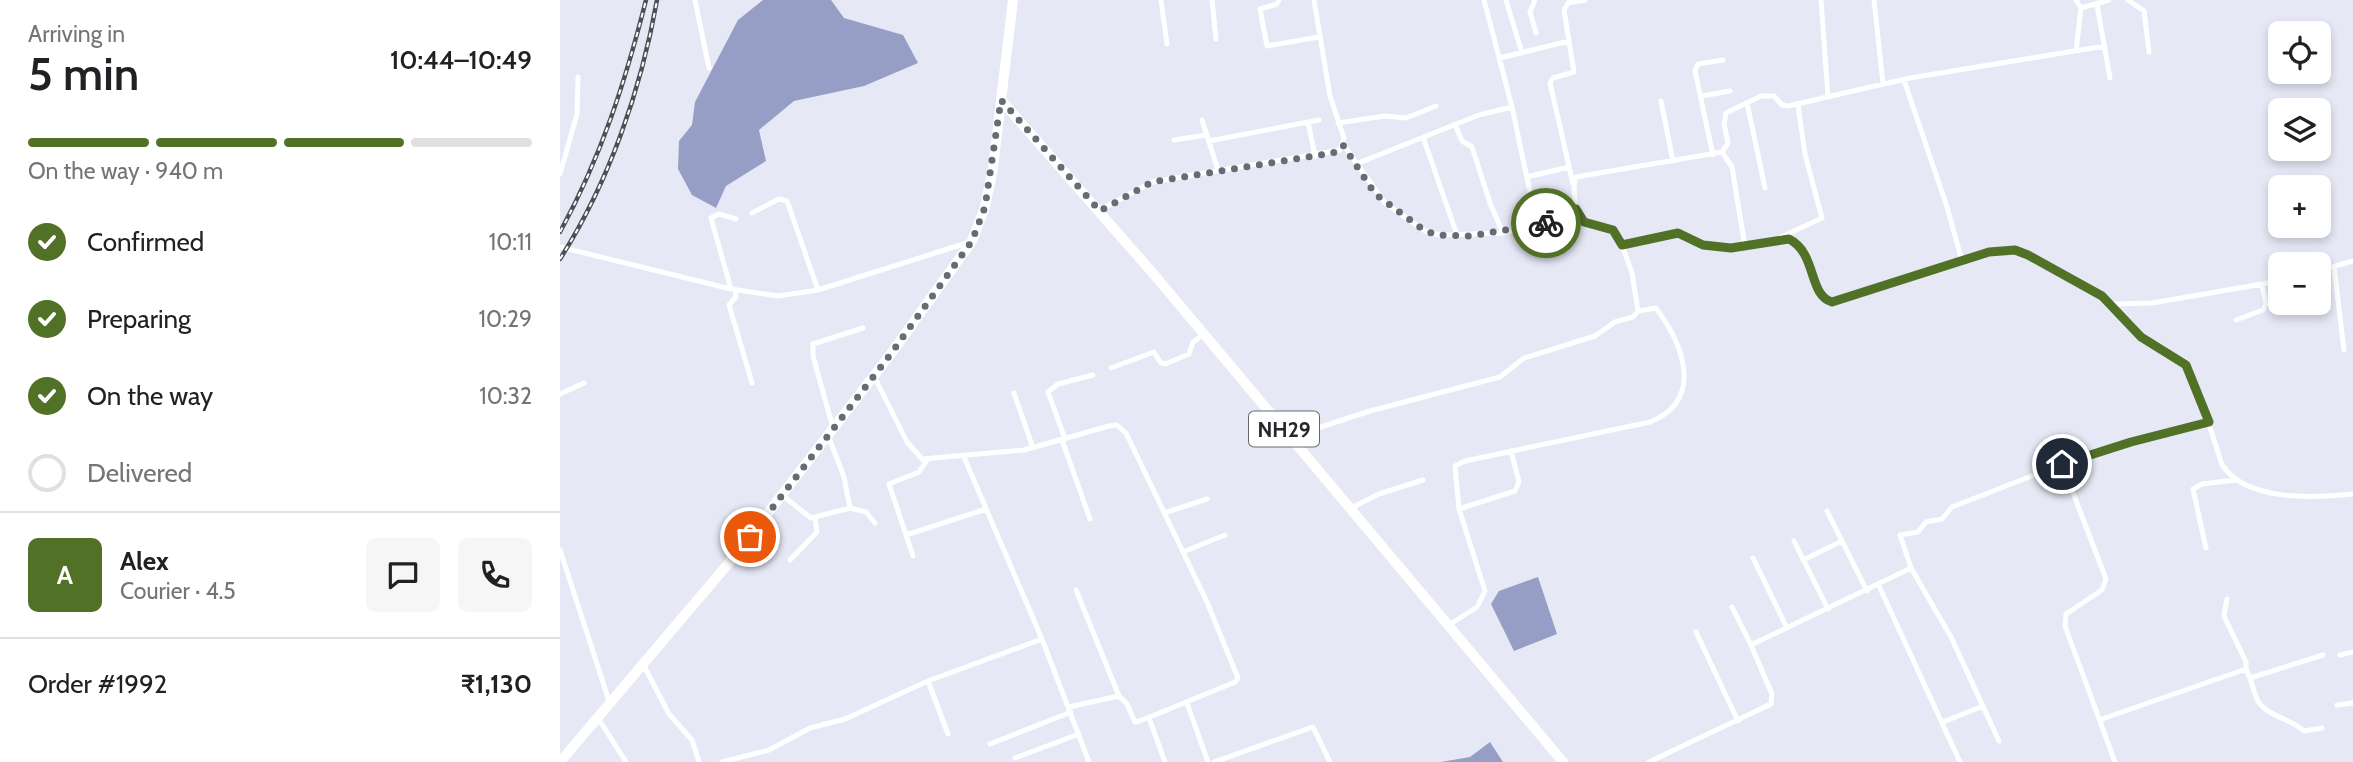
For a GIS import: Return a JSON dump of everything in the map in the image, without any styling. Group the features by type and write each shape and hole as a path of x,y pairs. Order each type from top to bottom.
{"highway":[{"path":"560,762 782,495 874,376 972,241 985,207 1013,0"},
{"name":"NH29","path":"1001,100 1100,211 1563,762"}],"street":[{"path":"695,0 709,68"},
{"path":"1161,0 1167,44"},
{"path":"1212,0 1216,39"},
{"path":"1279,0 1275,6 1260,9 1267,46 1319,37"},
{"path":"1314,0 1319,37 1343,145 1385,203 1425,231 1439,235 1503,233 1564,219 1576,209"},
{"path":"1484,0 1512,107 1537,225"},
{"path":"1506,0 1522,53"},
{"path":"1535,0 1530,12 1536,33"},
{"path":"1584,0 1568,4 1564,10 1574,72 1553,78 1550,83 1573,184 1576,209 1584,222 1613,230 1622,245 1632,274 1638,312"},
{"path":"1821,0 1828,96"},
{"path":"1874,0 1883,84"},
{"path":"2076,0 2081,8 2076,51"},
{"path":"2081,8 2109,0"},
{"path":"2129,0 2144,11 2149,52"},
{"path":"2097,5 2110,78"},
{"path":"1500,58 1569,41"},
{"path":"1573,184 1576,177 1583,175 1722,152 1728,142 1724,124 1726,113 1768,95 1774,96 1782,105 1798,105 1904,79 2105,46"},
{"path":"1713,155 1696,66 1723,60"},
{"path":"560,174 563,154 578,114 578,77"},
{"path":"1904,79 1948,207 1962,261"},
{"path":"1702,96 1730,91"},
{"path":"1661,101 1673,161"},
{"path":"1746,103 1765,188"},
{"path":"1622,245 1678,233 1703,245 1745,247 1779,238 1822,218 1805,154 1798,105"},
{"path":"1338,123 1385,116 1406,118 1436,106"},
{"path":"1356,164 1455,124 1512,107"},
{"path":"1202,120 1218,170"},
{"path":"1174,140 1208,138 1319,120"},
{"path":"1308,122 1315,156"},
{"path":"1455,124 1462,141 1472,147 1490,204 1503,233"},
{"path":"1423,137 1457,235"},
{"path":"1100,211 1152,182 1333,153 1343,145"},
{"path":"1722,152 1732,167 1745,247"},
{"path":"1527,177 1569,167"},
{"path":"752,213 779,199 787,201 818,290"},
{"path":"736,219 719,214 711,218 736,297 730,305 752,383"},
{"path":"1779,238 1794,242 1804,250 1819,293 1825,300 1832,302 1989,252 2015,250 2096,292 2112,304 2141,337 2186,365 2209,422 2222,465 2236,480"},
{"path":"560,247 733,289 778,296 818,290 972,241"},
{"path":"2331,268 2353,261"},
{"path":"2334,267 2344,350"},
{"path":"2112,304 2152,303 2268,284"},
{"path":"2236,320 2263,310 2266,304 2262,285"},
{"path":"1290,437 1360,414 1500,377 1524,358 1595,336 1615,321 1656,308 1678,345 1684,367 1684,386 1669,412 1635,426 1511,451 1455,466 1459,509 1485,591 1477,607 1449,625"},
{"path":"850,508 813,344 863,328"},
{"path":"1111,368 1154,352 1160,362 1165,364 1189,354 1194,342 1204,334"},
{"path":"1090,519 1048,392 1058,384 1093,375"},
{"path":"874,376 907,442 919,456 927,460 1033,448 1109,425 1122,427 1183,552 1238,678 1235,682 1187,703 1135,722 1127,704 1119,696 1076,590"},
{"path":"560,394 584,383"},
{"path":"1014,393 1033,448"},
{"path":"1999,741 1951,636 1911,568 1900,544 1900,535 1918,531 1926,522 1942,519 1952,507 2062,464 2131,442 2209,422"},
{"path":"1459,509 1515,492 1519,482 1511,451"},
{"path":"964,457 1042,639 1089,762"},
{"path":"913,556 889,484 919,472 927,460"},
{"path":"2062,464 2106,579 2102,590 2071,609 2064,620 2102,719 2115,762"},
{"path":"1351,508 1379,494 1423,480"},
{"path":"2206,548 2193,489 2202,484 2236,480 2301,498 2353,494"},
{"path":"782,495 815,518 817,532 790,560"},
{"path":"1164,513 1207,499"},
{"path":"815,518 850,508 866,512 875,523"},
{"path":"906,535 986,509"},
{"path":"1827,511 1867,591"},
{"path":"1183,552 1225,535"},
{"path":"1794,541 1828,609"},
{"path":"1803,560 1842,541"},
{"path":"560,550 610,704"},
{"path":"1753,558 1787,628"},
{"path":"1751,645 1879,586 1911,568"},
{"path":"1879,586 1960,762"},
{"path":"2227,599 2224,616 2263,706 2295,722 2304,731 2322,728"},
{"path":"1648,762 1768,707 1773,701 1751,645 1732,607"},
{"path":"1696,632 1738,721"},
{"path":"722,762 777,747 810,728 845,719 928,681 1042,639"},
{"path":"2340,655 2353,652"},
{"path":"2249,678 2323,656"},
{"path":"643,664 669,714 690,737 699,762"},
{"path":"2102,719 2246,669"},
{"path":"928,681 948,734"},
{"path":"990,744 1070,709 1119,696"},
{"path":"1187,703 1208,762"},
{"path":"2337,705 2353,703"},
{"path":"1943,722 1983,706"},
{"path":"598,718 626,762"},
{"path":"1149,718 1165,762"},
{"path":"1214,762 1313,727 1330,762"},
{"path":"1015,758 1079,734"}],"water":[{"path":"763,0 831,0 844,18 903,35 918,63 864,86 794,101 759,130 766,161 726,186 716,208 692,195 678,169 679,141 692,125 695,102 738,20"},
{"path":"1538,577 1557,634 1514,651 1491,604 1499,591"},
{"path":"1490,742 1503,762 1441,762 1470,757"}],"railway":[{"path":"560,232 600,148 646,0"},
{"path":"560,259 594,199 621,134 642,68 657,0"}],"way so far":[{"path":"750,537 890,355 972,241 985,207 993,168 1001,100 1100,211 1138,187 1152,182 1333,153 1343,145 1375,194 1425,231 1439,235 1470,236 1503,233 1546,223"}],"route":[{"path":"1546,223 1572,216 1576,209 1584,222 1608,226 1622,245 1678,233 1703,245 1731,248 1779,238 1789,239 1804,250 1819,293 1825,300 1832,302 1989,252 2015,250 2028,255 2102,296 2141,337 2186,365 2196,384 2209,422 2131,442 2062,464"}]}
